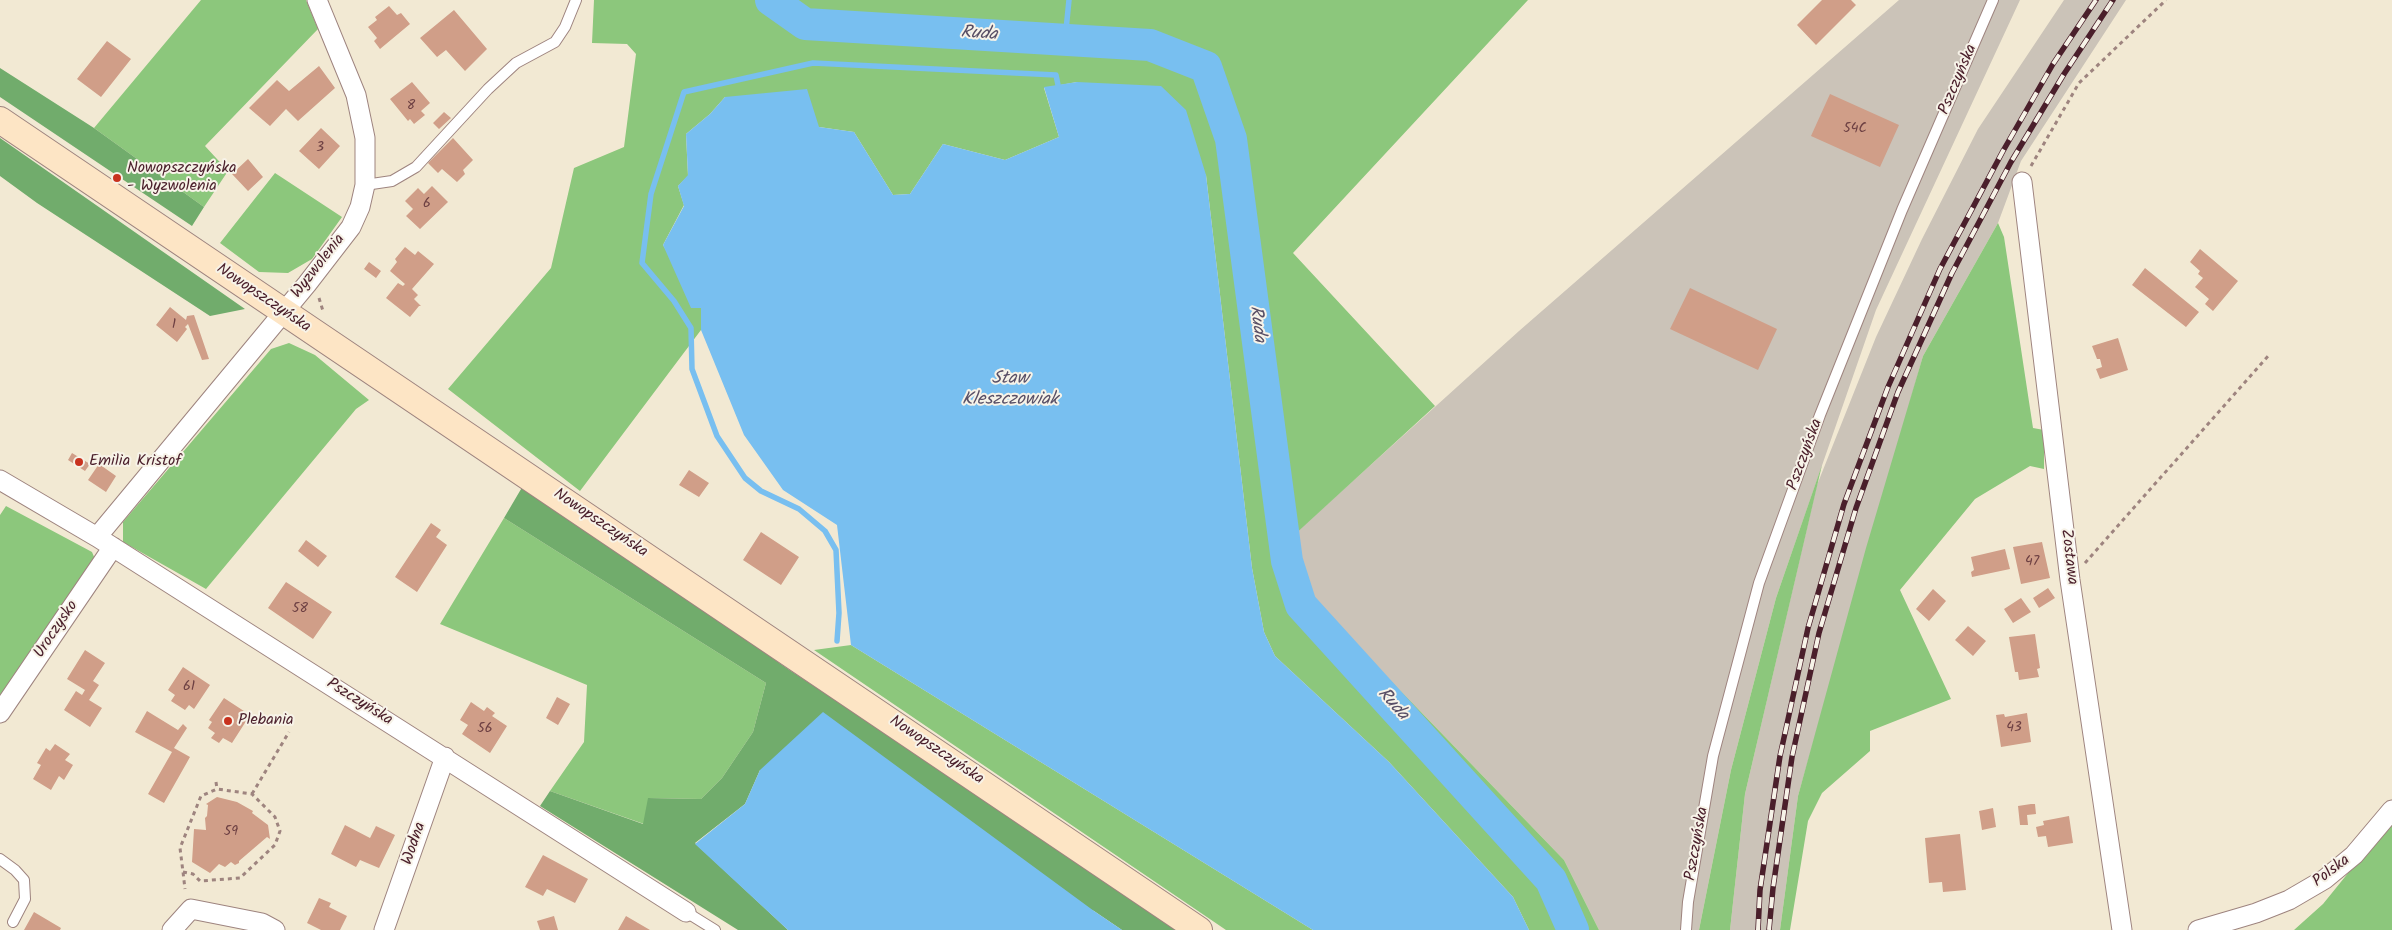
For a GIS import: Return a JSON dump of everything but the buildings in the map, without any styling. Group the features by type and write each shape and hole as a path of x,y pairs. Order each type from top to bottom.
{"main road":[{"name":"Nowopszczyńska","path":"0,120 611,531 1198,930"}],"street":[{"name":"Wyzwolenia","path":"97,537 351,227 360,207 365,185 365,138 356,95 316,0"},
{"name":"Zostawa","path":"2022,182 2070,580 2122,930"},
{"name":"Pszczyńska","path":"2,486 97,537 686,912"},
{"name":"Uroczysko","path":"0,713 113,547"},
{"name":"Wodna","path":"384,930 445,757"},
{"name":"Polska","path":"2198,930 2259,921 2289,900 2325,879 2354,855 2392,810"},
{"path":"172,930 191,910 262,924 275,930"}],"lane":[{"path":"365,185 392,181 416,167 488,89 516,64 555,42 565,27 576,0"},
{"name":"Pszczyńska","path":"1686,930 1688,902 1713,756 1758,583 1820,415 1898,219 1993,0"},
{"path":"0,859 16,870 24,880 25,899 13,922"},
{"name":"Pszczyńska","path":"686,912 715,930"}],"path":[{"path":"2022,182 2079,83 2166,0"},
{"path":"2070,580 2269,355"},
{"path":"252,794 289,732"},
{"path":"216,782 217,789"},
{"path":"183,872 193,874 200,881 240,878 275,845 280,831 275,817 252,794 217,789 200,796 180,848 185,889"}],"shaded area":[{"path":"1899,0 2020,0 1876,310 1776,598 1731,770 1699,930 1599,930 1564,860 1308,595 1292,536 1519,331"},
{"path":"2064,0 2126,0 2021,161 1998,223 1923,356 1798,796 1780,930 1730,930 1745,794 1817,485 1876,337 1922,239 1978,129"}],"green space":[{"path":"201,0 306,0 318,29 205,146 228,171 204,207 94,128"},
{"path":"594,0 1528,0 1293,253 1435,406 1292,537 1308,595 1564,860 1599,930 1529,930 1513,897 1389,762 1275,656 1264,632 1252,568 1206,175 1077,82 1044,88 1059,137 1005,160 943,144 910,194 893,195 854,132 819,127 725,97 710,114 686,134 688,176 678,186 684,205 663,245 701,308 701,330 580,491 448,389 551,268 574,168 624,147 636,54 627,44 592,43"},
{"path":"0,68 94,128 204,207 192,226 0,97"},
{"path":"0,138 245,309 210,316 37,203 0,176"},
{"path":"275,173 342,217 312,259 288,273 259,272 220,243"},
{"path":"1998,223 2004,237 2033,428 2044,430 2044,469 2030,466 1975,499 1900,590 1951,699 1870,731 1870,751 1822,793 1808,821 1790,930 1780,930 1798,796 1866,548 1923,356"},
{"path":"289,343 315,355 369,400 356,409 206,589 123,542 123,522 271,349"},
{"path":"1822,465 1745,794 1730,930 1699,930 1731,770 1776,598"},
{"path":"524,484 788,669 1061,848 1178,930 1122,930 1094,911 760,770 745,804 695,843 788,930 738,930 540,806 550,791 643,824 648,798 701,799 722,778 753,732 766,683 504,518"},
{"path":"6,506 92,552 97,564 0,700 0,515"},
{"path":"504,518 766,683 753,732 722,778 701,799 649,798 644,824 550,791 584,742 587,685 440,624"},
{"path":"851,645 1313,930 1226,930 814,650"},
{"path":"2392,819 2392,930 2294,930 2323,904"}],"water":[{"name":"Staw Kleszczowiak","path":"1077,82 1161,86 1186,110 1206,175 1252,568 1264,632 1275,656 1389,762 1513,897 1529,930 1313,930 851,645 837,525 783,490 744,435 701,330 701,308 691,308 663,245 684,206 678,186 688,175 686,134 710,114 725,97 807,89 819,127 854,132 893,195 910,194 943,144 1005,160 1059,137 1044,87"},
{"path":"823,712 1122,930 788,930 695,844 745,804 760,770"}],"waterway":[{"name":"Ruda","path":"771,0 805,24 1150,45 1206,67 1231,139 1287,561 1301,605 1551,880 1573,930"},
{"path":"1065,40 1069,0"},
{"path":"837,641 839,613 836,550 825,531 799,509 761,491 745,478 717,436 692,369 691,328 674,301 642,263 651,194 684,92 813,63 1056,75 1058,85"}],"railway":[{"path":"1758,930 1760,890 1780,756 1808,628 1844,504 1888,387 1940,269 2003,151 2053,64 2096,0"},
{"path":"1769,930 1773,888 1792,757 1819,633 1856,508 1898,392 1952,273 2011,162 2064,74 2113,0"}],"place":[{"name":"Nowopszczyńska - Wyzwolenia","path":"117,178"},
{"name":"Emilia Kristof","path":"79,462"},
{"name":"Plebania","path":"228,721"}]}
